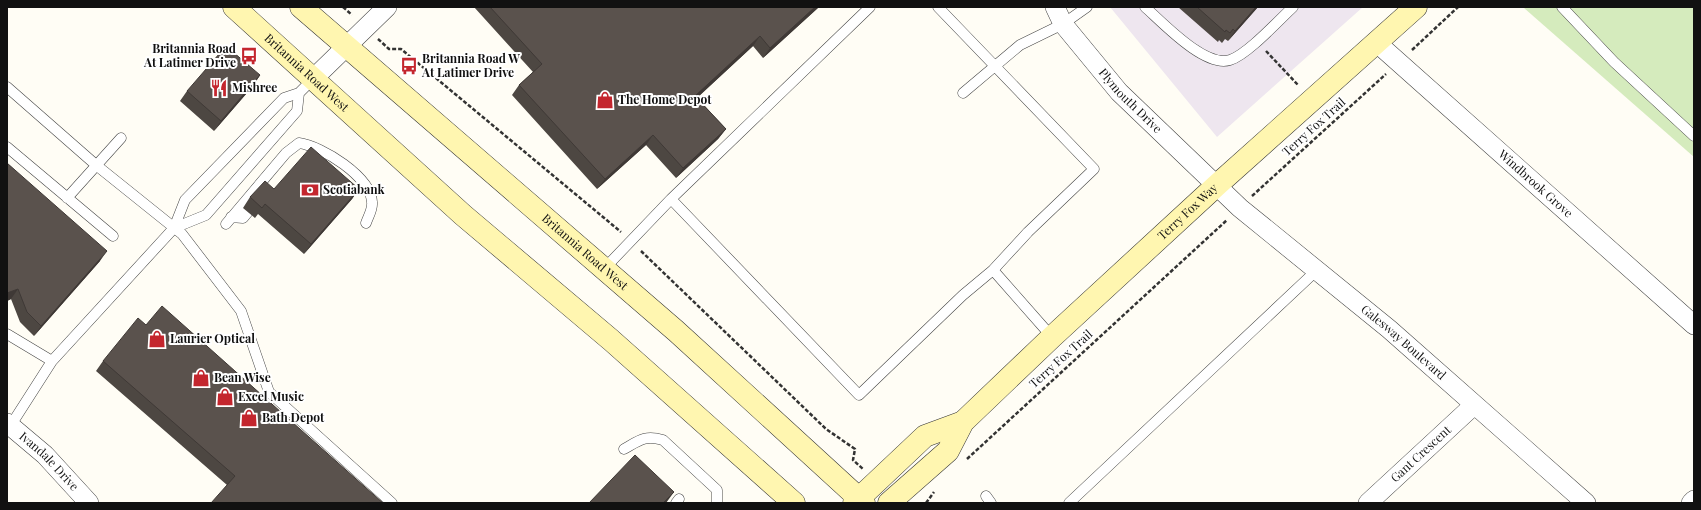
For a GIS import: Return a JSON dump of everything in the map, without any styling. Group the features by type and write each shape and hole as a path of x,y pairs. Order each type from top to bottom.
{"main road":[{"name":"Britannia Road West","path":"234,7 306,86 463,215 611,340 794,503"},
{"name":"Britannia Road West","path":"301,7 676,331 859,501"},
{"name":"Terry Fox Way","path":"889,503 948,451 963,422 1052,337 1217,185 1416,7"},
{"name":"Terry Fox Way","path":"859,501 925,436 963,422"}],"street":[{"path":"306,86 387,7"},
{"name":"Plymouth Drive","path":"1055,7 1063,24 1119,92 1217,185"},
{"name":"Windbrook Grove","path":"1377,43 1694,325"},
{"name":"Galesway Boulevard","path":"1217,185 1240,208 1389,329 1586,503"},
{"name":"Gant Crescent","path":"1368,503 1474,405"},
{"name":"Ivandale Drive","path":"9,424 45,455 89,503"},
{"path":"1691,503 1694,500"}],"lane":[{"path":"604,270 671,199 870,7"},
{"path":"671,199 859,396 964,294 993,270 1028,232 1094,169 938,7"},
{"path":"963,94 1020,45 1063,24 1088,7"},
{"path":"1145,7 1187,44 1205,56 1219,60 1230,60 1241,54 1293,7"},
{"path":"1562,7 1614,62 1694,136"},
{"path":"174,228 206,215 297,111 306,86"},
{"path":"9,424 52,361 174,228 185,200 284,98 306,86"},
{"path":"7,87 96,165 182,234 242,311 269,392 392,503"},
{"path":"67,198 121,138"},
{"path":"248,212 243,218 228,220 286,153 299,143 310,144 326,151 367,186 373,203 366,223"},
{"path":"7,147 113,236"},
{"path":"263,195 266,190 271,170"},
{"path":"993,270 1052,337"},
{"path":"1069,503 1317,270"},
{"path":"7,334 52,361"},
{"path":"624,449 643,438 652,437 663,440 717,490 717,503"}],"path":[{"path":"1408,54 1458,7"},
{"path":"1256,41 1313,100"},
{"name":"Terry Fox Trail","path":"1258,191 1383,78"},
{"name":"Terry Fox Trail","path":"966,459 1212,233"},
{"path":"926,503 938,486"}],"shaded area":[{"path":"1110,7 1363,7 1217,137"}],"green space":[{"path":"1523,7 1694,7 1694,157"}],"building":[{"name":"The Home Depot","path":"490,7 815,7 770,48 760,36 695,96 726,129 683,168 653,135 605,179 519,85 542,64"},
{"path":"1197,7 1256,7 1235,31 1233,29 1230,33 1226,30 1225,32"},
{"path":"226,46 260,75 221,121 187,91"},
{"path":"311,147 359,189 311,244 265,204 262,208 250,197 265,181 274,189"},
{"path":"7,163 107,251 41,326 27,312 18,289 7,293"},
{"path":"162,306 383,503 211,503 235,476 103,361 138,318 146,325"},
{"path":"635,455 674,492 663,503 589,503"}],"place":[{"name":"Britannia Road At Latimer Drive","path":"249,56"},
{"name":"Britannia Road W At Latimer Drive","path":"409,66"},
{"name":"Mishree","path":"219,88"},
{"name":"The Home Depot","path":"605,100"},
{"name":"Scotiabank","path":"310,190"},
{"name":"Laurier Optical","path":"157,339"},
{"name":"Bean Wise","path":"201,378"},
{"name":"Excel Music","path":"225,397"},
{"name":"Bath Depot","path":"249,418"}]}
